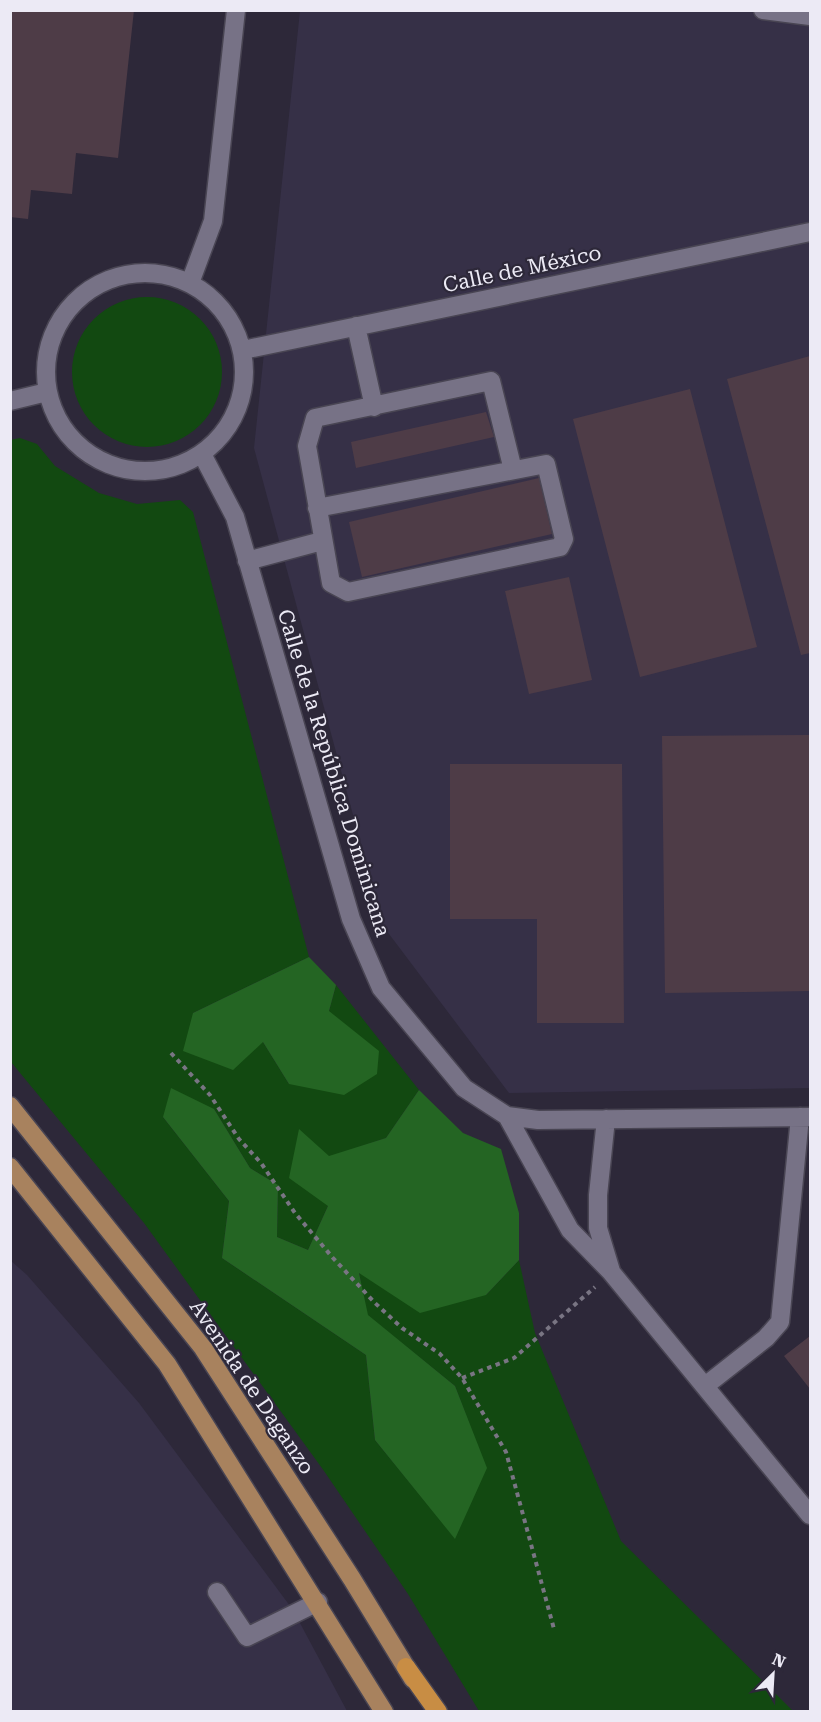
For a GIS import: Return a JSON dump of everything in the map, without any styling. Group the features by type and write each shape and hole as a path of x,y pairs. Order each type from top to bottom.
{"highway":[{"path":"406,1667 438,1712"}],"main road":[{"name":"Avenida de Daganzo","path":"10,1106 203,1348 406,1667 431,1712"},
{"path":"14,1177 167,1364 318,1602 384,1712"}],"street":[{"path":"190,283 213,221 236,10"},
{"path":"763,10 810,16"},
{"name":"Calle de México","path":"243,350 810,232"},
{"path":"155,273 190,283 217,303 234,327 243,350 245,380 239,407 224,435 202,454 175,467 142,472 111,465 81,448 60,425 48,392 46,363 54,331 74,302 93,288 122,275 155,273"},
{"path":"356,326 374,407"},
{"path":"317,508 546,464 564,539 560,547 348,592 332,583 322,541 307,446 315,418 491,381 513,470"},
{"path":"10,401 48,392"},
{"name":"Calle de la República Dominicana","path":"202,454 235,517 351,919 381,988 464,1088 507,1116 538,1120 805,1117"},
{"path":"248,561 322,541"},
{"path":"507,1116 570,1230 611,1272 810,1515"},
{"path":"705,1386 766,1338 780,1322 805,1117"},
{"path":"606,1119 598,1195 598,1228 611,1272"},
{"path":"217,1593 247,1637 318,1602"}],"path":[{"path":"171,1053 210,1095 239,1139 261,1163 295,1213 333,1258 375,1303 402,1328 440,1354 462,1378 506,1452 554,1629"},
{"path":"462,1378 514,1358 611,1272"}],"shaded area":[{"path":"300,11 810,11 810,1088 509,1093 383,926 254,448"},
{"path":"10,1260 27,1275 139,1403 293,1610 347,1711 11,1711"}],"green space":[{"path":"147,297 176,303 200,319 216,343 222,372 216,401 200,425 176,441 147,447 118,441 94,425 78,401 72,372 78,343 94,319 118,303"},
{"path":"20,438 37,444 55,466 99,493 137,504 180,500 193,512 309,957 193,1013 263,1042 289,1084 329,1011 336,985 419,1090 386,1138 329,1157 299,1130 328,1206 308,1250 277,1237 278,1185 250,1168 214,1109 163,1117 229,1201 222,1258 366,1355 375,1440 455,1538 486,1468 455,1386 367,1315 359,1272 486,1295 519,1260 535,1333 621,1541 793,1711 479,1711 408,1594 324,1471 144,1223 11,1062 10,440"},
{"path":"309,957 336,985 329,1011 379,1051 377,1074 344,1095 289,1084 263,1042 233,1070 183,1051 193,1013"},
{"path":"171,1088 214,1109 250,1168 278,1185 277,1237 308,1250 328,1206 289,1178 299,1129 329,1156 386,1138 419,1090 463,1133 501,1149 519,1213 519,1260 486,1295 420,1313 359,1273 368,1315 455,1386 487,1468 455,1539 375,1440 366,1355 222,1258 229,1201 163,1117"}],"building":[{"path":"10,10 134,10 118,158 76,153 72,194 31,190 28,219 10,217"},
{"path":"810,356 810,653 801,655 727,379"},
{"path":"690,389 757,647 640,677 573,419"},
{"path":"486,412 494,437 356,468 351,442"},
{"path":"539,478 552,534 362,577 349,522"},
{"path":"569,577 592,680 529,694 505,591"},
{"path":"810,735 810,991 665,993 662,736"},
{"path":"450,764 622,764 624,1023 537,1023 537,919 450,919"},
{"path":"810,1336 810,1389 784,1356"}]}
